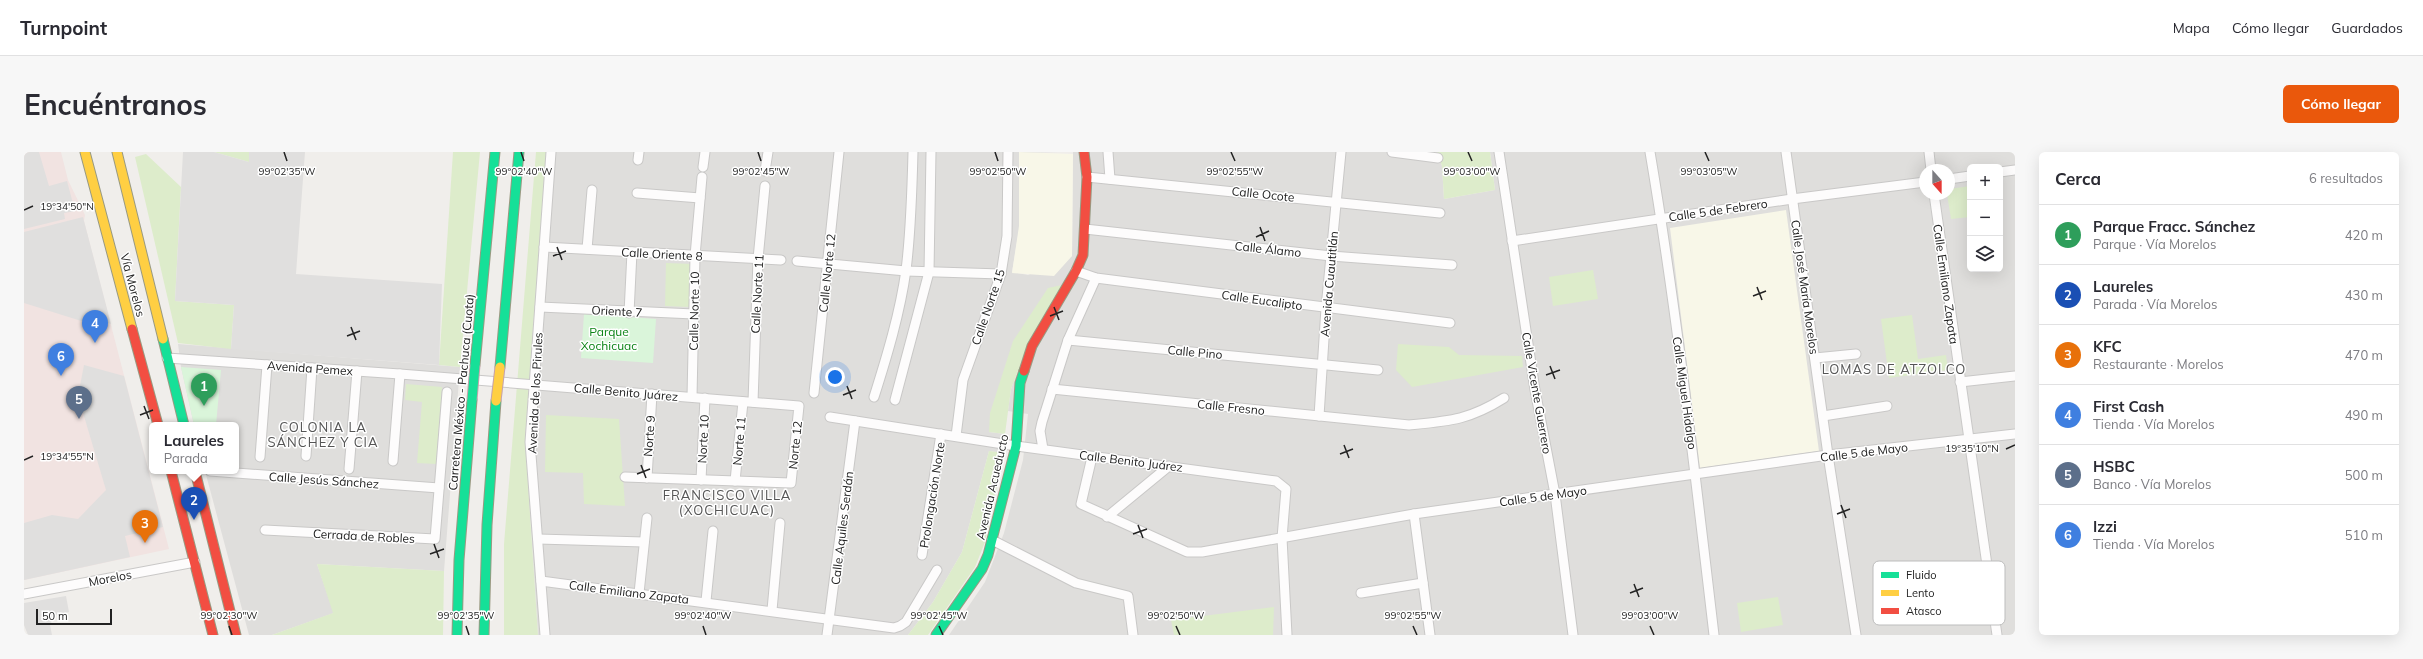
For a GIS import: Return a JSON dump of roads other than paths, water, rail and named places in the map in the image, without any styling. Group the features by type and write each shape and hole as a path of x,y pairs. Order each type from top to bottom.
{"main road":[{"name":"Vía Morelos","path":"85,152 157,422"},
{"name":"Vía Morelos","path":"117,152 183,422"},
{"name":"Carretera México - Pachuca (Cuota)","path":"458,635 460,552 475,365 495,152"},
{"path":"484,635 487,525 496,401 519,152"},
{"name":"Avenida Acueducto","path":"936,635 982,569 992,540 1016,446 1020,383 1032,346 1076,271 1083,255 1087,177 1084,152"},
{"path":"172,474 213,635"},
{"path":"196,474 236,635"}],"street":[{"name":"Avenida de los Pirules","path":"545,635 530,442 551,152"},
{"path":"703,167 705,152"},
{"path":"765,171 768,152"},
{"name":"Calle Norte 12","path":"814,393 829,263 839,152"},
{"path":"874,397 889,349 906,271 912,190 913,152"},
{"path":"895,400 929,272 931,152"},
{"name":"Calle Norte 15","path":"956,436 963,380 1001,274 1007,236 1008,152"},
{"path":"1108,152 1110,179"},
{"name":"Avenida Cuautitlán","path":"1319,416 1326,308 1335,201 1341,152"},
{"path":"1392,152 1438,158"},
{"name":"Calle Vicente Guerrero","path":"1499,152 1536,390 1555,494 1573,635"},
{"name":"Calle Miguel Hidalgo","path":"1650,152 1661,218 1696,475 1714,635"},
{"name":"Calle José María Morelos","path":"1786,152 1828,455 1856,635"},
{"path":"1929,152 1930,164"},
{"path":"2003,172 2015,170"},
{"path":"1955,178 1967,176"},
{"name":"Calle Norte 10","path":"692,397 695,256 702,177"},
{"name":"Calle Ocote","path":"1087,177 1335,201 1440,213"},
{"name":"Calle 5 de Febrero","path":"1512,241 1792,199 1919,183"},
{"name":"Calle Norte 11","path":"753,402 758,259 765,186"},
{"path":"587,250 592,190"},
{"path":"637,193 700,198"},
{"name":"Calle Emiliano Zapata","path":"1935,200 1967,440 1986,561"},
{"name":"Calle Álamo","path":"1085,229 1331,256 1452,265"},
{"name":"Calle Oriente 8","path":"544,247 781,260"},
{"path":"629,312 632,252"},
{"path":"797,261 906,271 1001,274"},
{"name":"Calle Eucalipto","path":"1076,271 1096,278 1450,323"},
{"path":"1043,449 1040,431 1052,389 1068,340 1096,278"},
{"name":"Oriente 7","path":"540,307 694,314"},
{"name":"Calle Pino","path":"1068,340 1378,370"},
{"path":"1815,358 1856,354"},
{"name":"Avenida Pemex","path":"168,358 453,378"},
{"path":"260,457 267,365"},
{"path":"306,456 312,368"},
{"path":"350,469 357,371"},
{"path":"393,460 400,374"},
{"path":"1960,382 2015,376"},
{"name":"Calle Benito Juárez","path":"453,378 799,406"},
{"name":"Calle Fresno","path":"1052,389 1409,425 1459,420 1485,410 1504,398"},
{"path":"439,488 447,392"},
{"name":"Norte 9","path":"647,478 652,394"},
{"name":"Norte 10","path":"701,480 706,398"},
{"name":"Norte 11","path":"735,481 742,402"},
{"name":"Norte 12","path":"735,481 791,483 799,406"},
{"path":"1823,416 1887,406"},
{"name":"Calle Benito Juárez","path":"830,417 1092,457 1276,481 1286,489 1282,538 1287,635"},
{"name":"Calle Aquiles Serdán","path":"828,635 855,421"},
{"name":"Prolongación Norte","path":"922,555 941,434"},
{"name":"Calle 5 de Mayo","path":"1092,457 1081,504 1187,552 1202,552 1414,514 1828,455 2015,434"},
{"path":"1107,517 1169,466"},
{"name":"Calle Jesús Sánchez","path":"239,473 439,488"},
{"path":"625,478 735,481"},
{"name":"Cerrada de Robles","path":"265,530 435,539 439,488"},
{"path":"1414,514 1430,635"},
{"path":"639,593 647,518"},
{"path":"772,610 780,523"},
{"path":"706,602 714,531"},
{"path":"538,539 644,542"},
{"path":"992,540 1076,583 1128,596 1133,635"},
{"name":"Morelos","path":"24,594 195,562"},
{"name":"Calle Emiliano Zapata","path":"541,581 772,610 830,620 894,628 906,622 938,570"},
{"path":"1361,593 1424,583"},
{"name":"Calle Emiliano Zapata","path":"1995,625 1997,635"}],"place":[{"name":"First Cash","path":"95,343"},
{"name":"Izzi","path":"61,376"},
{"name":"Parque Fracc. Sánchez","path":"204,406"},
{"name":"HSBC","path":"79,419"},
{"name":"Laureles","path":"194,520"},
{"name":"KFC","path":"145,543"}],"district":[{"name":"LOMAS DE ATZOLCO","path":"1894,369"},
{"name":"COLONIA LA SÁNCHEZ Y CIA","path":"323,434"},
{"name":"FRANCISCO VILLA (XOCHICUAC)","path":"727,502"}],"park label":[{"name":"Parque Xochicuac","path":"609,338"}]}
